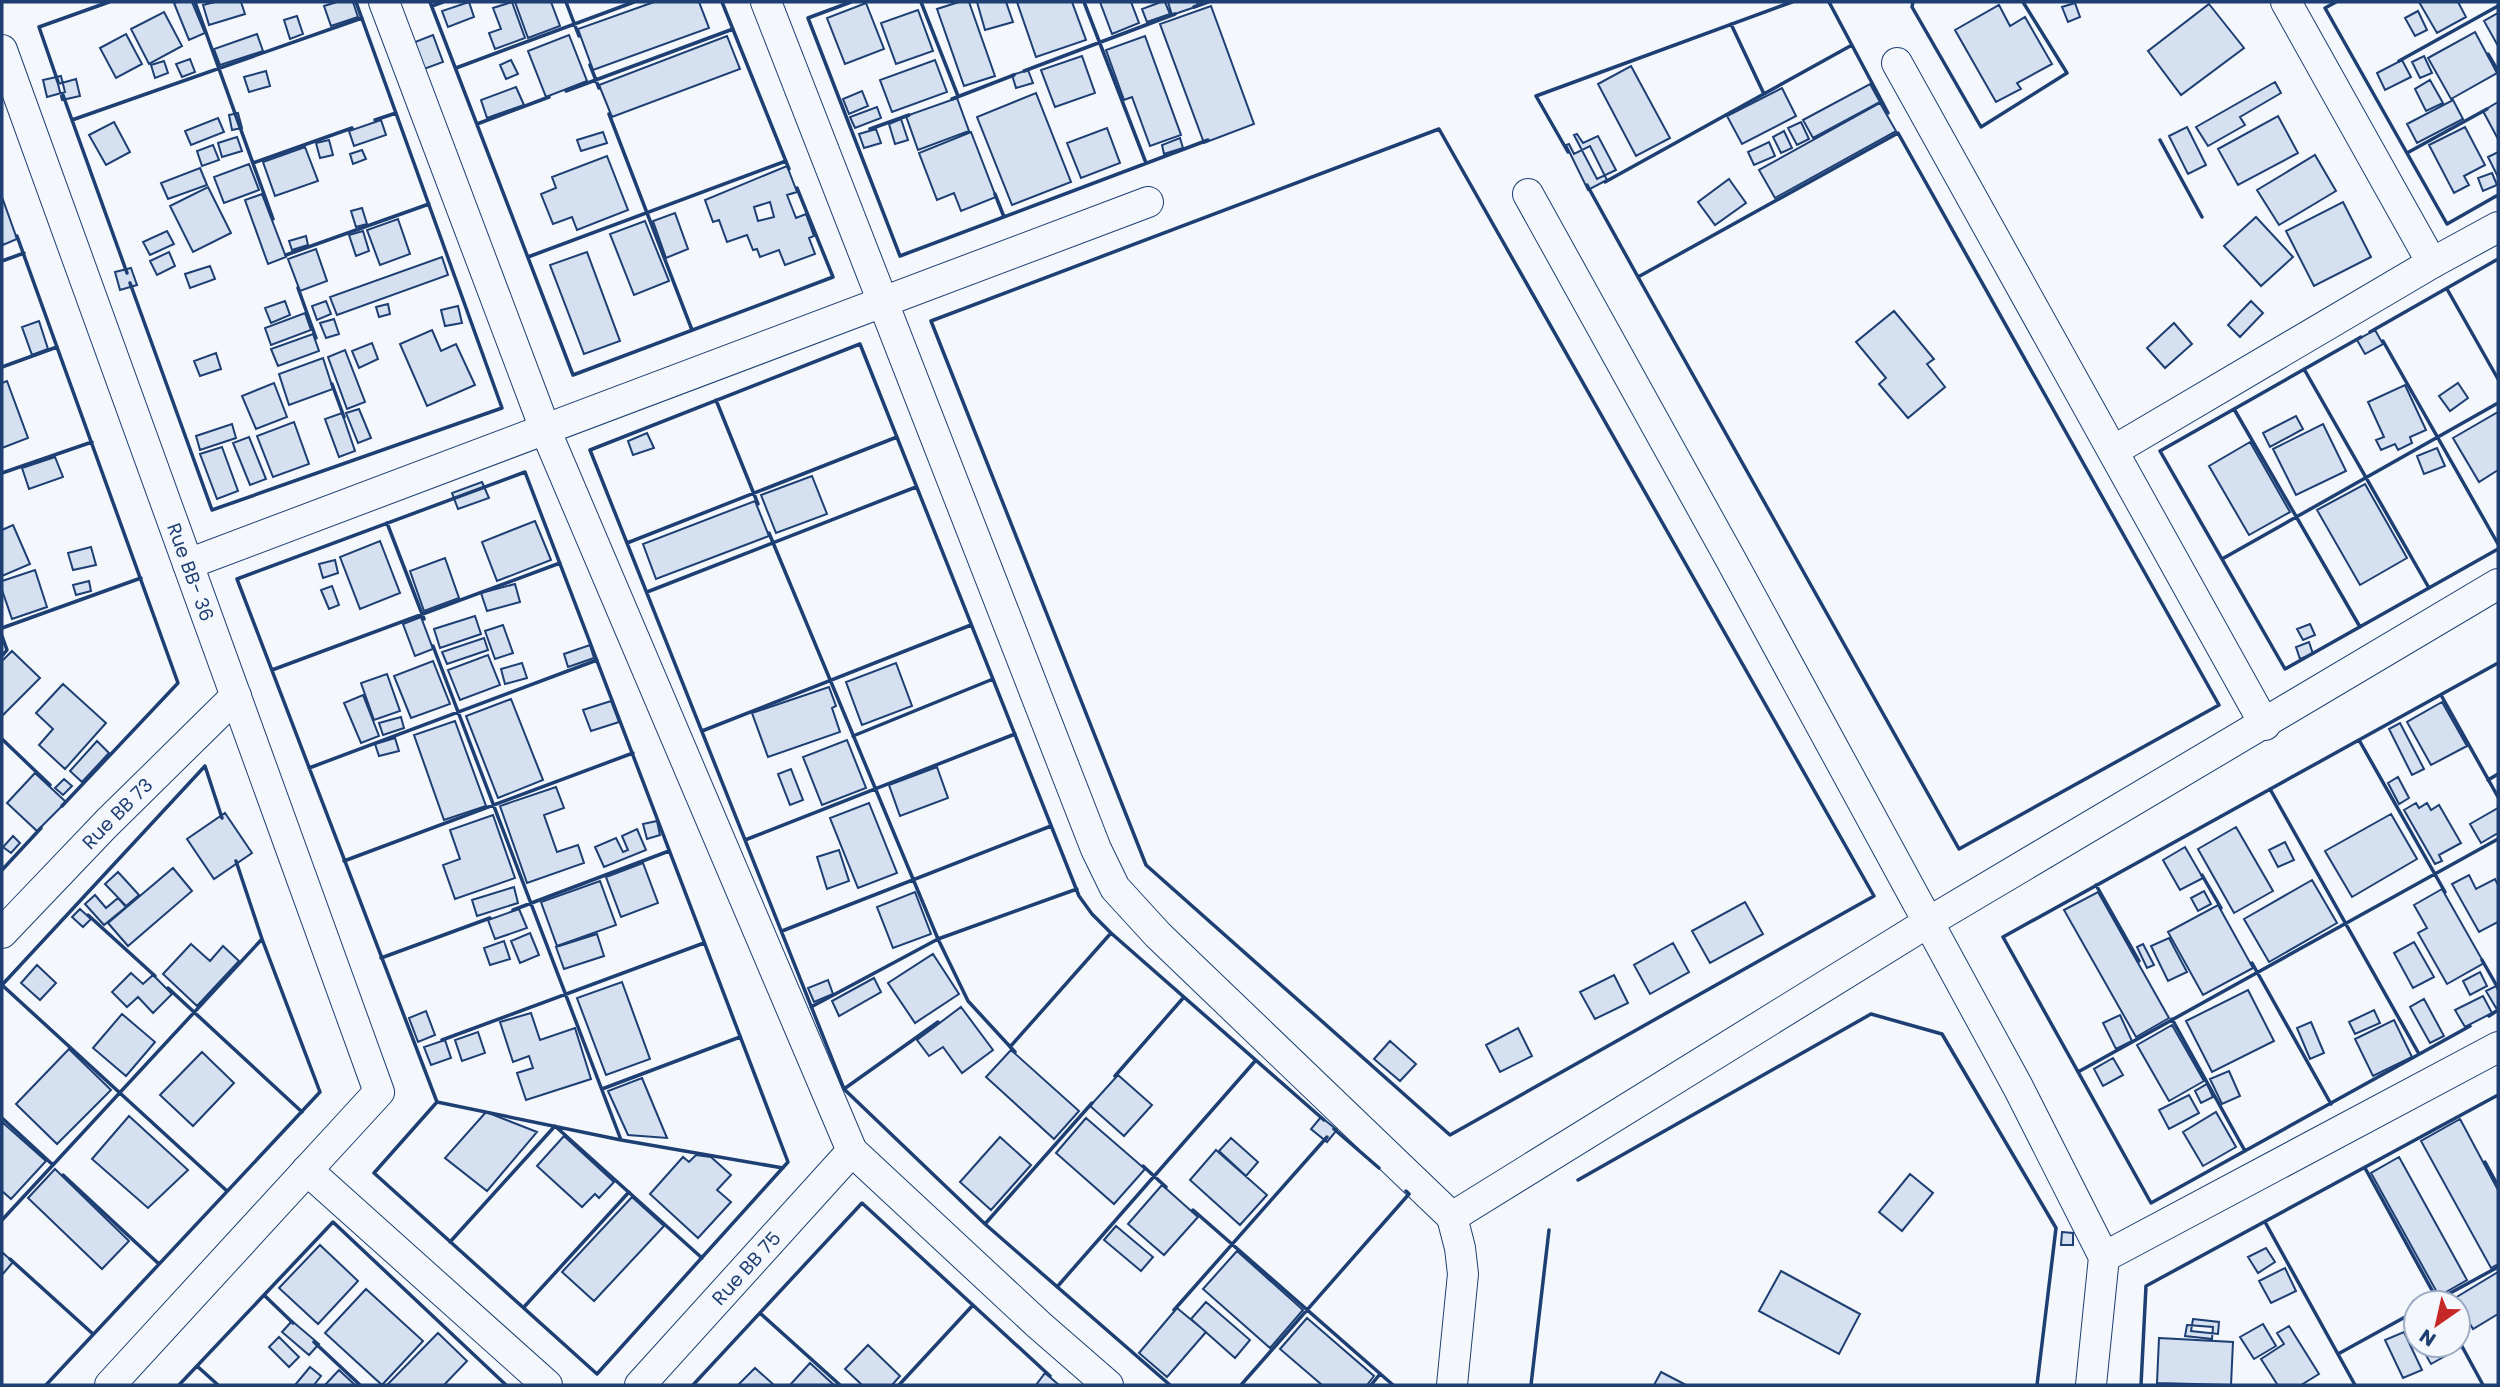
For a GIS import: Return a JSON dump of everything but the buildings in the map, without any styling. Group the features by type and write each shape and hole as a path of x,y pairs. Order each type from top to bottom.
{"street":[{"path":"384,2 545,429 852,1151 1039,1325 1108,1385"},
{"path":"2286,2 2432,264"},
{"path":"770,3 882,303 1096,849 1115,888 1158,935 1452,1217 1463,1274 1452,1385"},
{"name":"Rue BB- 36","path":"2,50 379,1092 307,1170"},
{"path":"1897,63 2265,724"},
{"path":"1528,194 2018,1087 2104,1257 2091,1385"},
{"path":"188,564 1148,202"},
{"path":"2113,452 2498,227"},
{"path":"1452,1217 1927,923 2498,584"},
{"name":"Rue BB 73","path":"2,933 106,824 236,696"},
{"path":"2104,1257 2498,1047"},
{"name":"Rue BB 75","path":"640,1385 852,1151"},
{"path":"110,1385 307,1170 547,1385"}],"wall":[{"path":"58,82 39,27 109,2"},
{"path":"195,2 273,219"},
{"path":"130,283 212,510 502,408 356,2"},
{"path":"430,2 573,375 833,277 797,188"},
{"path":"432,6 443,2"},
{"path":"566,2 579,36"},
{"path":"456,68 634,2"},
{"path":"722,2 789,169"},
{"path":"851,2 808,18 900,256 1208,140"},
{"path":"921,2 958,96"},
{"path":"1084,2 1146,163"},
{"path":"1194,7 1208,2"},
{"path":"1568,152 1536,96 1792,2"},
{"path":"1829,2 1888,113"},
{"path":"1913,2 1912,7 1981,127 2067,73 2023,2"},
{"path":"2336,2 2325,8 2447,224 2498,195"},
{"path":"2399,61 2498,6"},
{"path":"1024,71 1175,14"},
{"path":"72,120 362,18"},
{"path":"1731,24 1764,94"},
{"path":"566,91 733,29"},
{"path":"1605,182 1852,45"},
{"path":"2488,54 2498,71"},
{"path":"590,65 599,88"},
{"path":"952,99 1014,75"},
{"path":"63,95 127,273"},
{"path":"477,124 549,97"},
{"path":"2407,153 2487,109"},
{"path":"375,120 396,113"},
{"path":"609,114 692,330"},
{"path":"870,129 909,115"},
{"path":"253,163 352,128"},
{"path":"1439,129 1874,896 1450,1135 1146,865 931,321 1439,129"},
{"path":"1898,133 2219,705 1959,849 1638,277 1898,133"},
{"path":"2160,140 2202,217"},
{"path":"528,257 786,161"},
{"path":"1587,185 1638,277"},
{"path":"995,194 1004,217"},
{"path":"286,255 429,204"},
{"path":"17,236 178,683 62,806"},
{"path":"2,261 24,253"},
{"path":"2370,332 2498,259"},
{"path":"298,288 316,338"},
{"path":"2447,289 2498,379"},
{"path":"2361,337 2160,451 2285,669 2498,549"},
{"path":"2383,341 2498,544"},
{"path":"1170,1385 985,1224 844,1089 590,450 860,344 1079,896 1111,933 1324,1120"},
{"path":"2,367 57,347"},
{"path":"2304,369 2429,588"},
{"path":"332,384 344,417"},
{"path":"716,400 758,504"},
{"path":"2222,559 2498,403"},
{"path":"2234,409 2360,627"},
{"path":"627,543 897,437"},
{"path":"2,473 92,442"},
{"path":"525,472 788,1162 597,1374 374,1173 437,1102 237,579 525,472"},
{"path":"647,592 916,487"},
{"path":"387,523 424,619"},
{"path":"769,533 938,939 968,1001 1015,1052"},
{"path":"272,670 560,563"},
{"path":"2,628 141,578"},
{"path":"702,731 971,625"},
{"path":"2,636 7,650 2,656"},
{"path":"433,646 621,1140"},
{"path":"309,768 597,660"},
{"path":"2470,1026 2151,1203 2003,937 2498,663"},
{"path":"853,736 993,679"},
{"path":"2441,695 2498,797"},
{"path":"745,840 1015,734"},
{"path":"2,739 50,785"},
{"path":"2359,740 2445,892"},
{"path":"344,861 633,753"},
{"path":"222,818 205,766 2,985 227,1191"},
{"path":"2488,780 2498,774"},
{"path":"2270,789 2419,1054"},
{"path":"782,931 1051,826"},
{"path":"2,870 41,828"},
{"path":"2078,1072 2498,839"},
{"path":"513,910 669,851"},
{"path":"46,1385 320,1092 262,939 236,861"},
{"path":"2202,875 2221,908"},
{"path":"2096,885 2139,961"},
{"path":"811,1007 938,939 1077,889"},
{"path":"88,915 155,976"},
{"path":"381,958 490,918"},
{"path":"1010,1047 1111,933"},
{"path":"2,1220 262,939"},
{"path":"442,1040 704,943"},
{"path":"2482,960 2498,988"},
{"path":"2252,963 2331,1104"},
{"path":"168,988 302,1112"},
{"path":"1115,1076 1184,997"},
{"path":"2489,1016 2498,1010"},
{"path":"1578,1180 1871,1014 1942,1034 2056,1228 2037,1385"},
{"path":"2172,1019 2245,1151"},
{"path":"844,1089 938,1022"},
{"path":"602,1089 740,1037"},
{"path":"1057,1287 1256,1060"},
{"path":"2141,1385 2146,1286 2498,1095"},
{"path":"437,1102 621,1140 783,1168"},
{"path":"985,1224 1092,1103"},
{"path":"2,1118 53,1165"},
{"path":"450,1242 555,1126 702,1258"},
{"path":"1334,1129 1379,1168"},
{"path":"1174,1310 1327,1137"},
{"path":"2485,1162 2498,1186"},
{"path":"1143,1166 1166,1187"},
{"path":"2365,1168 2431,1289"},
{"path":"63,1175 159,1264"},
{"path":"1241,1385 1409,1194 1406,1191"},
{"path":"524,1307 629,1192"},
{"path":"693,1385 862,1203 1050,1376"},
{"path":"1193,1210 1393,1385"},
{"path":"179,1385 333,1222 506,1385"},
{"path":"2265,1222 2355,1385"},
{"path":"1531,1385 1549,1230"},
{"path":"10,1259 93,1334"},
{"path":"2458,1289 2498,1267"},
{"path":"264,1295 293,1323"},
{"path":"899,1385 973,1305"},
{"path":"760,1313 840,1385"},
{"path":"2338,1354 2402,1319"},
{"path":"314,1342 360,1385"},
{"path":"2469,1359 2483,1385"},
{"path":"197,1366 218,1385"},
{"path":"1371,1385 1380,1374"}]}
